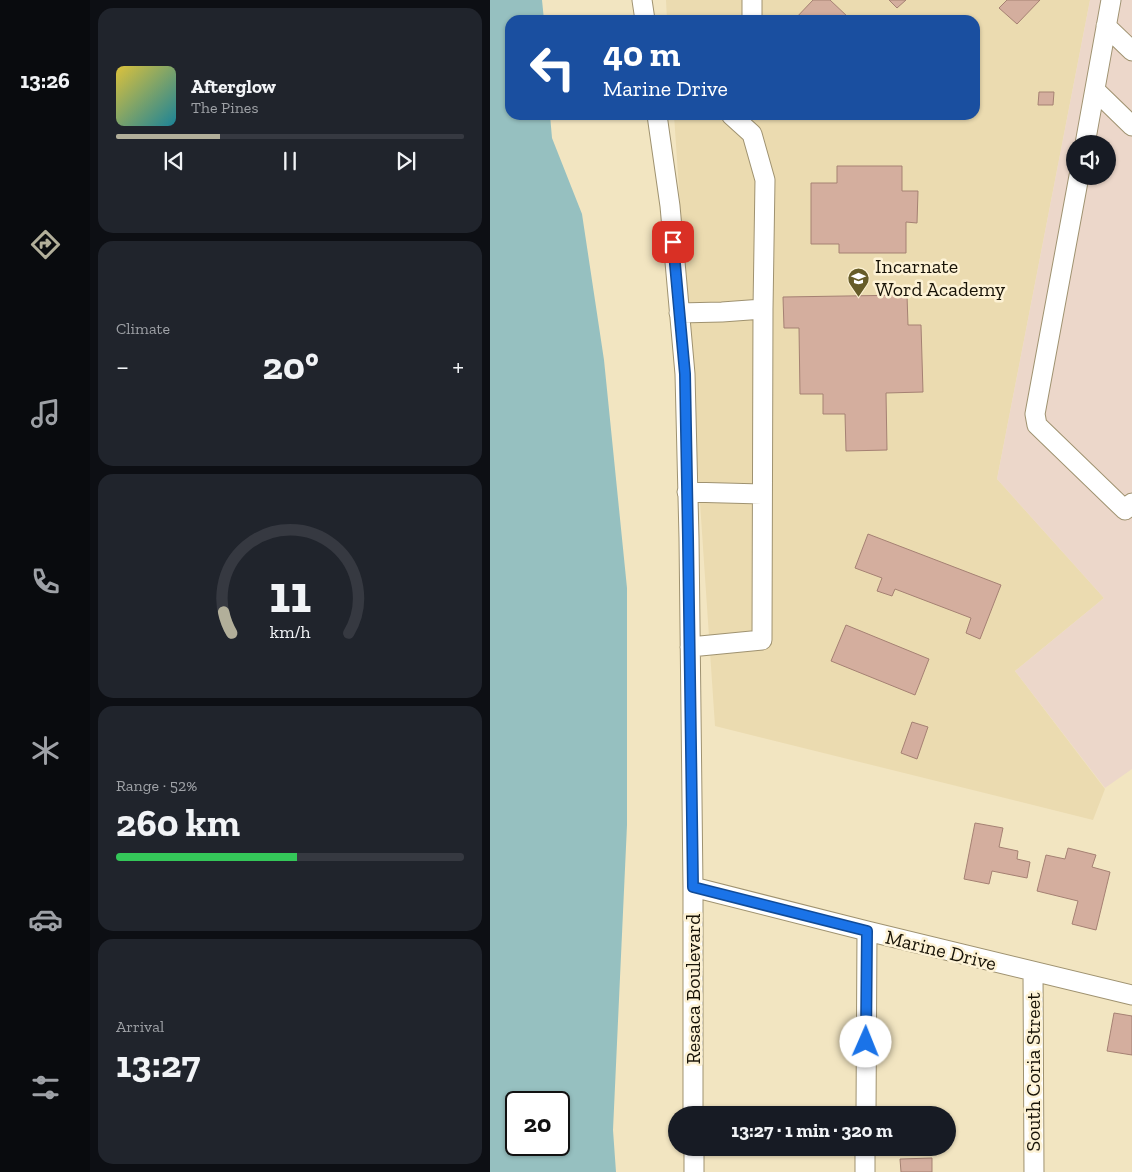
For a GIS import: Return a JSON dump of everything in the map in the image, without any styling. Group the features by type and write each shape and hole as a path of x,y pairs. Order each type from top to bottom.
{"street":[{"path":"642,0 644,15"},
{"path":"752,0 752,15"},
{"path":"1087,135 1111,0"},
{"path":"1106,26 1132,51"},
{"path":"1095,90 1132,126"},
{"name":"Resaca Boulevard","path":"659,120 670,206 685,374 693,887 694,1106"},
{"path":"690,647 762,640 762,309 765,180 752,134 737,120"},
{"path":"1077,185 1035,414 1037,425 1124,510 1132,503"},
{"path":"679,313 762,309"},
{"path":"688,492 762,494"},
{"name":"Marine Drive","path":"693,887 1132,995"},
{"path":"866,1106 867,931"},
{"name":"South Coria Street","path":"1033,972 1034,1172"},
{"path":"694,1156 694,1172"},
{"path":"865,1156 865,1172"}],"shaded area":[{"name":"Incarnate Word Academy","path":"666,0 1090,0 997,479 1104,598 1015,671 1105,789 1093,820 715,726 674,120 980,120 980,15 667,15"},
{"path":"1090,0 1132,0 1132,769 1105,788 1015,671 1104,598 997,479"}],"water":[{"path":"490,0 542,0 544,15 505,15 505,120 550,120 552,138 582,214 604,360 627,588 627,825 613,1130 616,1172 490,1172"}],"building":[{"path":"813,0 830,0 846,15 799,15"},
{"path":"889,0 906,0 897,8"},
{"path":"1007,0 1040,0 1017,24 999,8"},
{"path":"1039,92 1054,92 1053,105 1038,105"},
{"path":"837,166 902,166 902,191 918,191 917,223 906,222 906,253 839,253 839,244 811,244 811,183 837,183"},
{"path":"907,295 908,325 921,325 923,392 886,393 887,450 846,451 845,414 823,414 823,394 800,394 799,328 784,328 783,297"},
{"path":"868,534 1001,585 980,639 966,633 971,618 895,589 892,596 877,591 882,578 855,568"},
{"path":"846,625 929,659 915,695 831,661"},
{"path":"912,722 928,727 917,759 901,753"},
{"path":"975,823 1003,828 999,847 1018,851 1017,859 1030,862 1027,878 992,871 989,884 964,879"},
{"path":"1068,848 1096,855 1092,867 1110,872 1096,930 1072,924 1078,901 1037,891 1046,855 1065,859"},
{"path":"1114,1013 1132,1016 1132,1055 1107,1051"},
{"path":"932,1158 932,1172 901,1172 900,1159"}],"place":[{"name":"Incarnate Word Academy","path":"859,297"}],"route":[{"path":"673,242 685,374 693,887 867,931 866,1042"}]}
